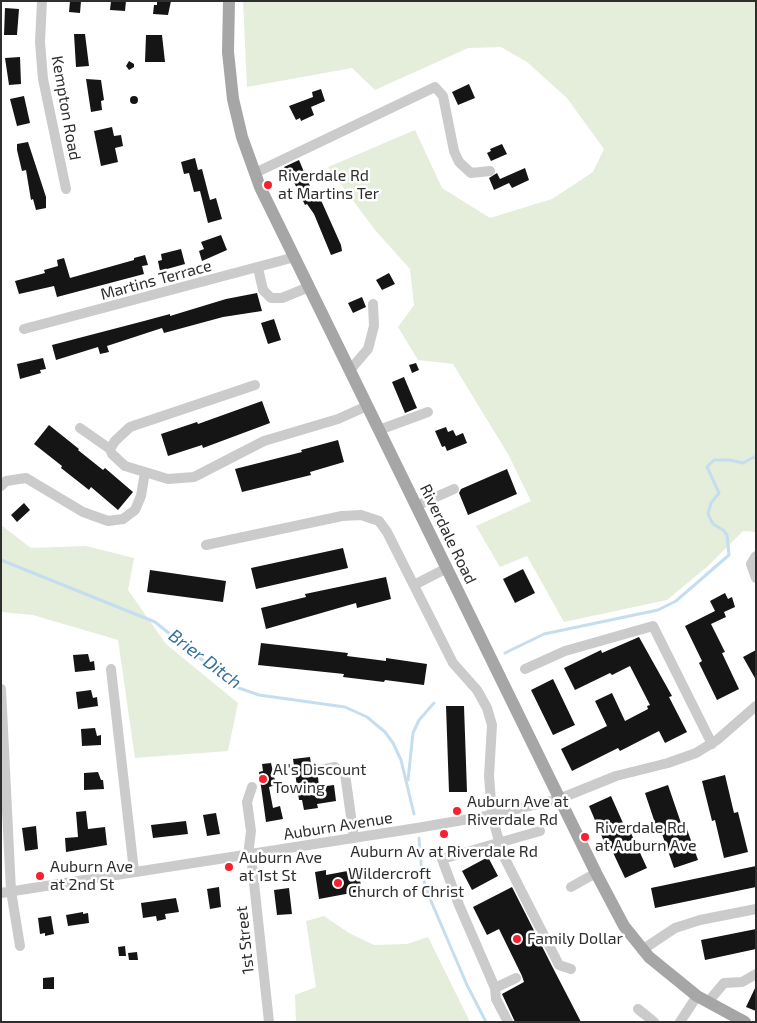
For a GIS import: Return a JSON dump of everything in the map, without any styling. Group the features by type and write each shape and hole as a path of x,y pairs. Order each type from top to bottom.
{"main road":[{"name":"Riverdale Road","path":"229,1 228,52 233,99 242,137 255,173 596,873 624,926 642,950 727,1018 745,1022"}],"street":[{"name":"Kempton Road","path":"42,1 40,42 43,79 66,189"},
{"path":"255,173 435,87 443,96 454,151 459,162 470,173 490,171"},
{"name":"Martins Terrace","path":"24,329 295,257"},
{"path":"258,268 264,290 271,298 282,298 309,287"},
{"path":"350,370 368,349 374,326 373,304"},
{"path":"110,449 120,435 130,427 255,385"},
{"path":"80,428 110,449 112,454 126,466 168,479 194,477 264,441 338,419 367,406"},
{"path":"379,430 428,412"},
{"path":"1,486 6,481 26,478 83,512 108,521 123,519 134,510 141,496 145,472"},
{"path":"416,506 454,489"},
{"path":"206,545 342,516 361,515 379,521 387,532 453,663 477,690 490,717 492,725 489,776 492,815 502,853 560,965 571,970"},
{"path":"756,556 751,564 756,578"},
{"path":"414,585 447,568"},
{"path":"525,669 565,651 653,626 712,744"},
{"path":"111,669 134,871"},
{"path":"1,690 6,892 20,946"},
{"name":"Auburn Avenue","path":"6,892 492,815 559,799 623,774 684,759 712,744 756,706"},
{"path":"318,770 335,767 345,774 354,838"},
{"name":"1st Street","path":"252,787 246,802 251,832 249,855 269,1022"},
{"path":"508,1022 496,999 495,988 459,905 442,859 540,832"},
{"path":"571,887 596,873"},
{"path":"642,950 675,928 700,920 756,909"},
{"path":"680,1022 703,999 724,983 742,982 756,974"},
{"path":"495,988 516,978"},
{"path":"638,1009 654,1022"}],"green space":[{"path":"243,1 756,1 756,532 743,531 708,566 667,600 564,622 527,556 500,567 476,526 531,501 508,454 453,364 418,360 398,327 414,305 410,269 375,230 328,167 415,130 442,188 490,218 552,199 593,172 604,149 567,98 527,62 501,47 468,48 375,90 352,68 247,87"},
{"path":"1,525 31,548 86,546 134,558 128,590 166,644 238,703 228,751 135,758 118,640 33,615 1,612"},
{"path":"324,916 349,933 374,945 407,944 428,937 470,1022 296,1022 295,995 316,987 306,921"}],"building":[{"path":"70,1 81,1 80,13 69,12"},
{"path":"111,1 126,1 125,11 110,10"},
{"path":"157,1 171,1 168,15 153,14 154,5 157,5"},
{"path":"5,8 19,9 17,35 4,35"},
{"path":"74,34 85,34 89,66 76,67"},
{"path":"146,35 162,35 165,62 145,62"},
{"path":"20,57 21,84 9,85 5,58"},
{"path":"129,61 134,64 134,67 129,70 126,66"},
{"path":"86,79 101,80 104,100 101,101 102,110 91,112"},
{"path":"469,84 475,98 458,105 452,92"},
{"path":"321,89 325,101 311,107 314,115 301,121 300,118 296,120 289,106 313,97 312,92"},
{"path":"24,96 30,123 17,126 10,99"},
{"path":"134,96 138,100 134,104 130,100"},
{"path":"112,127 114,136 121,135 123,146 115,148 118,162 101,166 94,131"},
{"path":"28,142 46,197 46,208 36,210 33,199 31,200 26,170 22,171 17,150 17,144"},
{"path":"502,144 507,154 491,161 487,153 491,151 490,149"},
{"path":"195,158 198,170 202,169 210,200 216,198 222,219 208,223 200,191 194,192 189,173 184,174 181,162"},
{"path":"299,160 312,191 316,189 342,251 331,255 314,214 307,204 305,205 290,174 287,175 284,167"},
{"path":"525,168 529,180 512,188 509,183 494,190 489,178 497,173 500,179"},
{"path":"221,235 227,250 202,261 199,251 204,249 201,242"},
{"path":"181,249 185,264 160,271 158,261 162,260 161,254"},
{"path":"145,255 148,265 142,266 144,274 57,297 54,286 19,294 15,281 45,273 44,270 58,266 57,260 64,258 70,278 134,260 134,258"},
{"path":"389,273 395,284 382,290 376,280"},
{"path":"257,293 262,311 223,317 164,333 162,328 107,346 109,352 100,354 98,347 56,360 52,345 170,314 170,316 226,299"},
{"path":"362,297 366,307 353,313 348,303"},
{"path":"274,319 281,340 268,344 261,323"},
{"path":"43,358 46,369 40,370 41,373 20,379 17,364"},
{"path":"416,363 419,370 412,373 409,365"},
{"path":"404,377 417,408 405,413 392,382"},
{"path":"262,401 270,423 203,448 202,445 168,456 161,434 197,422 198,424"},
{"path":"49,425 103,470 105,468 133,492 118,510 91,487 89,490 61,468 62,466 34,444"},
{"path":"446,427 448,432 453,430 456,436 463,433 467,443 447,451 445,446 442,447 435,431"},
{"path":"338,440 344,462 310,472 311,475 242,492 235,469 302,452 301,450"},
{"path":"507,469 517,494 468,515 459,493 461,489"},
{"path":"24,503 30,510 17,522 11,515"},
{"path":"343,548 348,568 256,589 251,568"},
{"path":"523,569 535,593 515,603 503,579"},
{"path":"150,570 226,581 223,602 147,592"},
{"path":"386,577 391,599 357,608 356,603 266,629 261,608 306,597 305,594"},
{"path":"725,593 728,599 732,597 735,607 724,612 726,617 711,624 725,652 722,653 739,689 717,700 699,663 702,661 685,626 715,611 710,601"},
{"path":"639,637 672,696 669,697 687,732 665,743 659,731 620,751 618,748 572,771 561,749 607,726 595,701 612,693 625,721 648,709 647,706 650,705 630,666 612,675 610,673 575,690 564,668 601,650 602,653"},
{"path":"261,643 348,653 347,656 386,661 386,658 427,664 424,685 385,680 384,682 343,677 344,674 258,665"},
{"path":"756,650 756,680 743,657"},
{"path":"88,654 90,662 94,661 95,670 75,672 73,655"},
{"path":"553,679 575,725 553,735 531,690"},
{"path":"91,690 93,698 97,697 98,706 78,709 76,692"},
{"path":"446,706 464,706 467,792 449,792"},
{"path":"95,728 97,736 101,735 101,745 82,746 81,729"},
{"path":"310,757 311,764 315,763 312,771 318,777 319,787 334,785 336,801 317,804 318,808 304,810 302,800 299,800 293,759"},
{"path":"271,763 276,785 269,787 273,808 280,806 283,819 266,822 259,772 263,771 262,764"},
{"path":"98,772 101,780 103,780 104,789 84,790 84,773"},
{"path":"725,775 734,813 738,812 748,852 724,858 715,820 712,821 702,781"},
{"path":"668,785 681,823 684,821 698,860 674,868 661,831 658,832 645,793"},
{"path":"611,796 627,832 630,831 647,868 625,878 608,842 605,844 589,806"},
{"path":"86,811 88,829 105,827 107,845 66,852 65,838 78,837 76,812"},
{"path":"216,813 220,834 207,836 203,815"},
{"path":"186,821 188,834 153,838 151,825"},
{"path":"36,826 38,849 25,851 22,828"},
{"path":"488,857 498,876 472,890 462,871"},
{"path":"756,866 756,887 655,908 651,888"},
{"name":"Wildercroft Church of Christ","path":"358,869 362,891 319,899 315,872 326,870 326,875"},
{"path":"219,887 221,907 210,909 207,889"},
{"path":"512,887 581,1022 515,1022 502,994 524,982 522,976 499,929 487,935 473,907"},
{"path":"289,888 292,914 277,915 274,890"},
{"path":"176,898 179,912 165,914 166,919 157,921 156,916 143,918 141,903"},
{"path":"83,912 83,914 88,913 89,923 68,926 66,915"},
{"path":"51,916 54,934 45,936 45,933 40,934 38,918"},
{"path":"756,929 756,949 705,960 701,940"},
{"path":"125,946 126,956 119,956 118,947"},
{"path":"137,952 138,960 129,960 128,953"},
{"path":"54,977 54,989 43,989 43,978"},
{"path":"756,986 756,1011 746,1007"}],"waterway":[{"path":"505,653 544,634 658,610 676,601 729,555 727,535 713,524 708,514 711,503 719,493 707,467 714,460 730,460 743,463 756,456"},
{"name":"Brier Ditch","path":"1,560 155,622 236,687 259,695 345,707 367,717 385,732 393,743 401,760 414,814"},
{"path":"408,780 413,733 419,720 434,703"},
{"name":"Brier Ditch","path":"419,838 422,874 428,894 467,985 486,1022"}],"place":[{"name":"Riverdale Rd at Martins Ter","path":"268,185"},
{"name":"Al's Discount Towing","path":"263,779"},
{"name":"Auburn Ave at Riverdale Rd","path":"457,811"},
{"name":"Auburn Av at Riverdale Rd","path":"444,834"},
{"name":"Riverdale Rd at Auburn Ave","path":"585,837"},
{"name":"Auburn Ave at 1st St","path":"229,867"},
{"name":"Auburn Ave at 2nd St","path":"40,876"},
{"name":"Wildercroft Church of Christ","path":"338,883"},
{"name":"Family Dollar","path":"517,939"}]}
